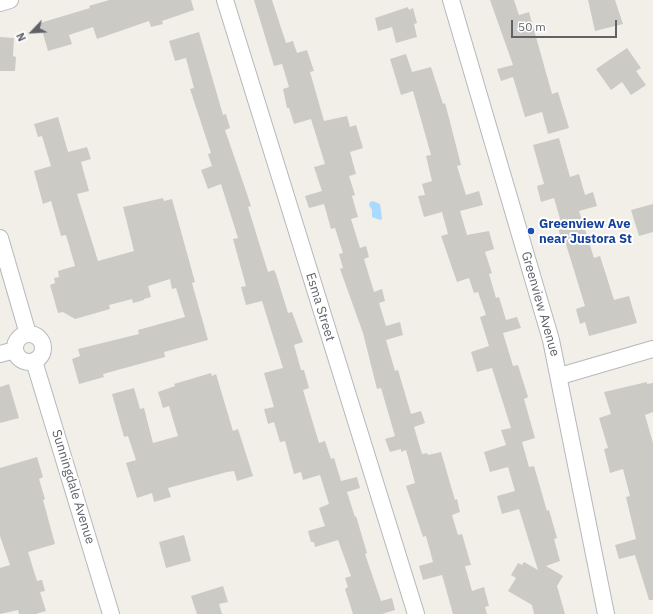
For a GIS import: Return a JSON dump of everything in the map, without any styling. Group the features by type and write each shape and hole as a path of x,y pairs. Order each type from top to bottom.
{"street":[{"path":"0,3 10,0"},
{"name":"Esma Street","path":"225,0 416,614"},
{"name":"Greenview Avenue","path":"451,0 551,340 560,376 606,614"},
{"path":"0,238 28,334"},
{"path":"28,334 38,337 43,346 41,355 34,361 23,361 8,352 17,340 28,334"},
{"path":"560,376 653,349"},
{"name":"Sunningdale Avenue","path":"34,361 111,614"}],"water":[{"path":"373,201 380,204 382,219 380,220 372,217 372,210 369,205 370,202"}],"building":[{"path":"109,0 191,0 194,10 162,21 163,24 151,27 149,21 97,39 93,27 69,35 72,44 48,51 40,23 90,8 89,6"},
{"path":"254,0 272,0 286,43 293,41 297,53 307,50 314,71 310,72 324,121 347,116 350,127 356,125 363,148 350,152 356,174 349,176 355,195 352,196 358,217 351,219 360,248 366,246 369,257 364,259 374,292 382,289 385,301 379,303 386,326 400,322 403,335 386,340 395,371 398,370 411,414 421,411 425,423 414,427 422,454 427,453 428,455 441,452 460,512 452,515 458,535 462,534 471,565 465,566 472,591 484,587 489,606 485,607 487,614 453,614 442,575 423,580 419,566 433,562 426,536 423,537 406,486 415,483 406,450 401,452 401,449 390,452 385,439 395,436 381,388 377,389 363,333 340,269 343,268 339,254 343,253 335,228 331,229 324,204 309,208 305,196 322,191 314,167 325,164 311,119 294,124 289,108 287,108 283,89 289,87 282,64 274,66"},
{"path":"490,0 514,0 519,15 529,12 552,94 558,92 569,128 548,134 542,112 525,117 513,77 501,81 497,69 513,65"},
{"path":"588,0 615,0 623,24 595,31"},
{"path":"408,7 409,10 413,8 417,23 414,24 417,37 396,43 392,27 378,31 375,18"},
{"path":"199,32 223,115 226,114 230,128 225,130 251,206 248,207 268,272 274,270 276,274 288,313 292,312 303,342 294,345 301,370 304,370 309,388 303,390 319,443 325,441 331,459 334,458 341,481 357,477 360,488 347,492 355,517 356,516 367,553 365,554 381,601 392,598 395,610 382,614 353,614 345,589 348,587 345,578 351,576 338,540 315,547 314,542 311,542 308,531 325,526 319,508 329,504 320,475 303,480 301,472 294,474 285,441 280,442 274,422 268,424 264,409 274,407 264,373 283,368 262,301 246,305 241,287 246,286 233,239 238,238 221,184 208,189 201,170 212,166 208,154 211,153 190,89 194,88 186,58 175,61 169,41"},
{"path":"0,37 14,38 13,56 16,57 15,71 0,71"},
{"path":"627,48 641,68 636,71 646,85 631,95 622,82 611,90 596,69"},
{"path":"406,54 412,72 431,67 443,104 445,103 461,165 457,166 466,195 479,191 483,205 460,211 467,235 489,231 494,249 485,252 492,273 489,274 496,298 499,297 506,320 517,317 521,328 503,333 513,366 518,365 528,397 524,399 535,438 522,442 529,467 534,466 547,511 549,510 557,538 554,539 560,561 546,566 563,576 557,586 565,614 534,614 532,605 508,591 516,578 511,575 518,563 522,565 524,562 538,570 519,509 502,514 497,496 515,491 508,467 490,472 484,452 506,445 501,430 511,428 492,368 477,372 471,352 489,346 480,317 486,315 478,292 474,293 469,278 457,282 441,236 448,234 442,212 424,217 418,196 425,195 422,184 432,181 426,156 431,155 413,91 401,95 390,59"},
{"path":"58,117 68,152 87,147 91,159 81,162 89,191 77,194 98,261 134,251 123,207 163,198 164,201 172,199 195,282 192,283 208,340 164,352 165,357 103,374 104,377 79,384 72,359 80,356 78,349 139,334 138,330 185,317 176,288 172,289 170,279 148,286 151,297 144,300 133,303 132,299 109,305 110,309 75,319 63,312 58,313 50,285 55,283 54,278 59,277 58,271 75,266 66,235 61,236 51,201 43,204 34,171 51,166 42,136 38,137 34,124"},
{"path":"559,138 570,177 579,174 585,195 593,192 597,206 579,211 594,258 600,256 614,300 629,296 637,323 589,336 585,322 580,324 576,309 585,306 565,241 562,242 558,228 562,226 554,198 541,202 537,186 544,184 533,145"},
{"path":"653,204 653,232 639,236 631,210"},
{"path":"211,373 212,376 216,374 233,431 238,429 253,476 237,481 234,471 227,472 168,488 171,497 154,502 152,493 137,498 126,463 136,460 128,436 124,437 112,394 134,388 140,409 144,408 153,443 178,436 169,406 163,408 158,392 175,386 174,384"},
{"path":"647,382 647,384 653,383 653,412 645,415 653,443 653,600 649,600 635,555 619,559 615,545 636,539 626,497 630,496 623,469 610,473 604,449 608,448 599,418 611,414 604,392"},
{"path":"9,384 19,418 0,423 0,387"},
{"path":"37,457 43,477 39,479 45,499 43,500 55,544 28,552 37,581 42,580 45,591 40,592 46,611 36,614 19,614 18,610 0,614 0,568 10,565 0,536 0,468"},
{"path":"184,535 191,561 166,568 159,542"},
{"path":"223,586 228,602 219,604 222,614 197,614 191,596"}],"place":[{"name":"Greenview Ave near Justora St","path":"531,231"}]}
